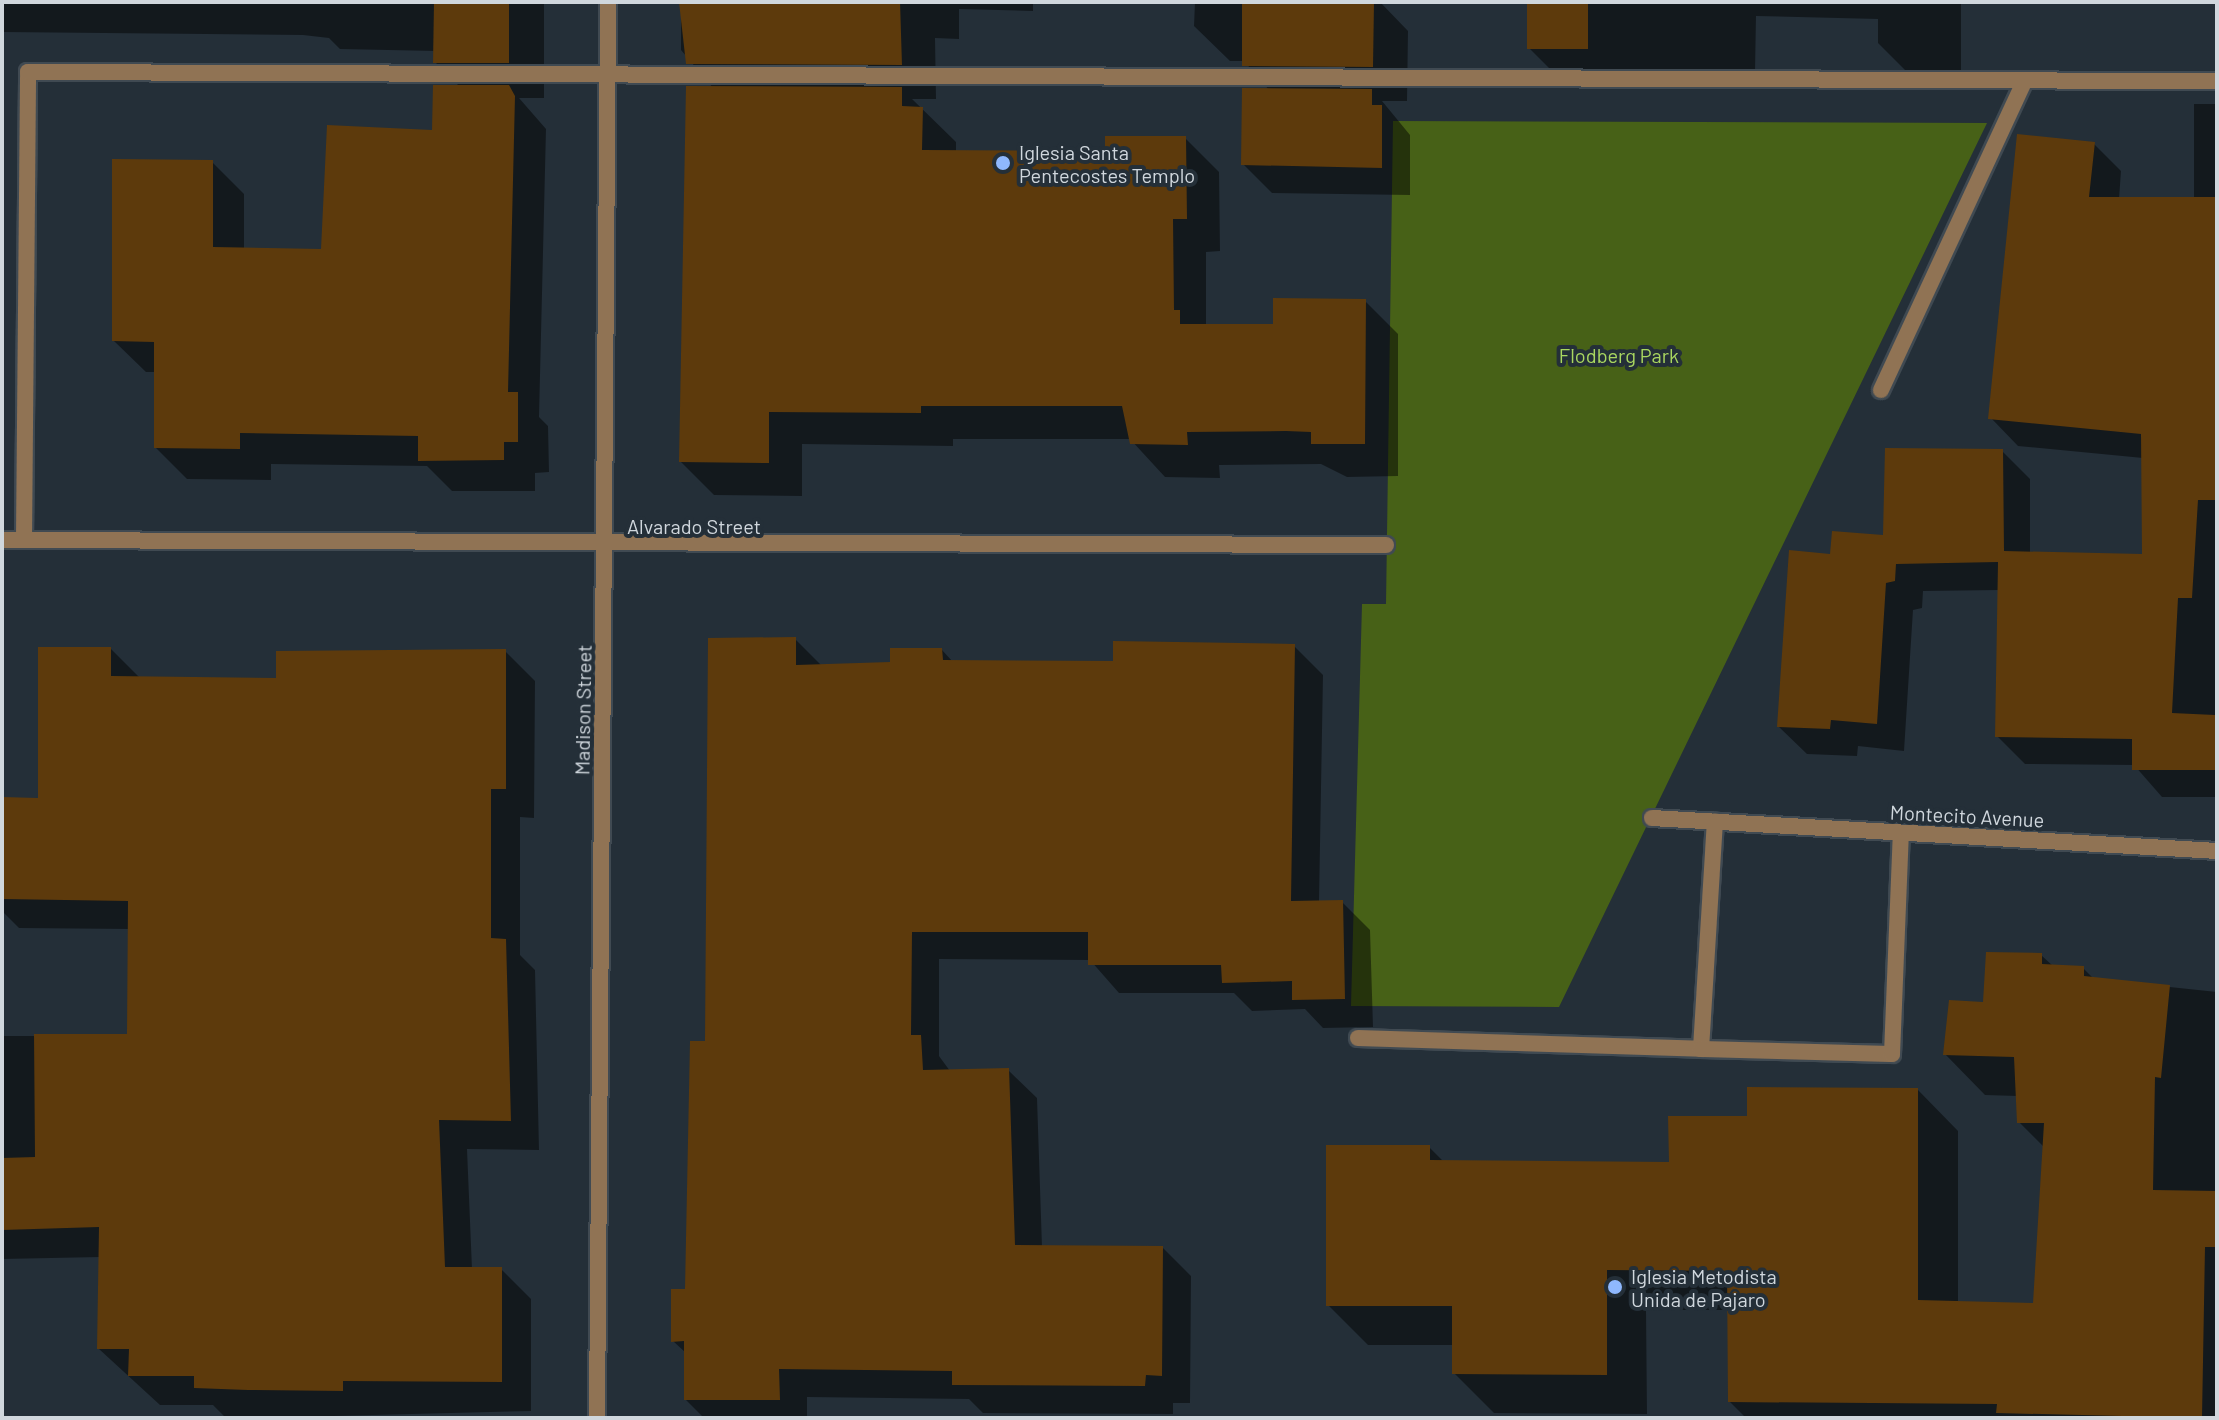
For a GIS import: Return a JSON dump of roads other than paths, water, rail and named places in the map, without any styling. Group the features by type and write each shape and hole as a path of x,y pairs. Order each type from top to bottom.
{"street":[{"name":"Madison Street","path":"597,1418 608,2"},
{"path":"24,540 28,72 2023,84 2217,81"},
{"path":"1881,390 2023,84"},
{"name":"Alvarado Street","path":"2,540 604,546 1386,545"},
{"name":"Montecito Avenue","path":"1652,818 2217,851"},
{"path":"1701,1049 1715,821"},
{"path":"1358,1038 1892,1054 1901,833"}],"place":[{"name":"Iglesia Santa Pentecostes Templo","path":"1003,163"},
{"name":"Iglesia Metodista Unida de Pajaro","path":"1615,1287"}],"park label":[{"name":"Flodberg Park","path":"1619,355"}]}
